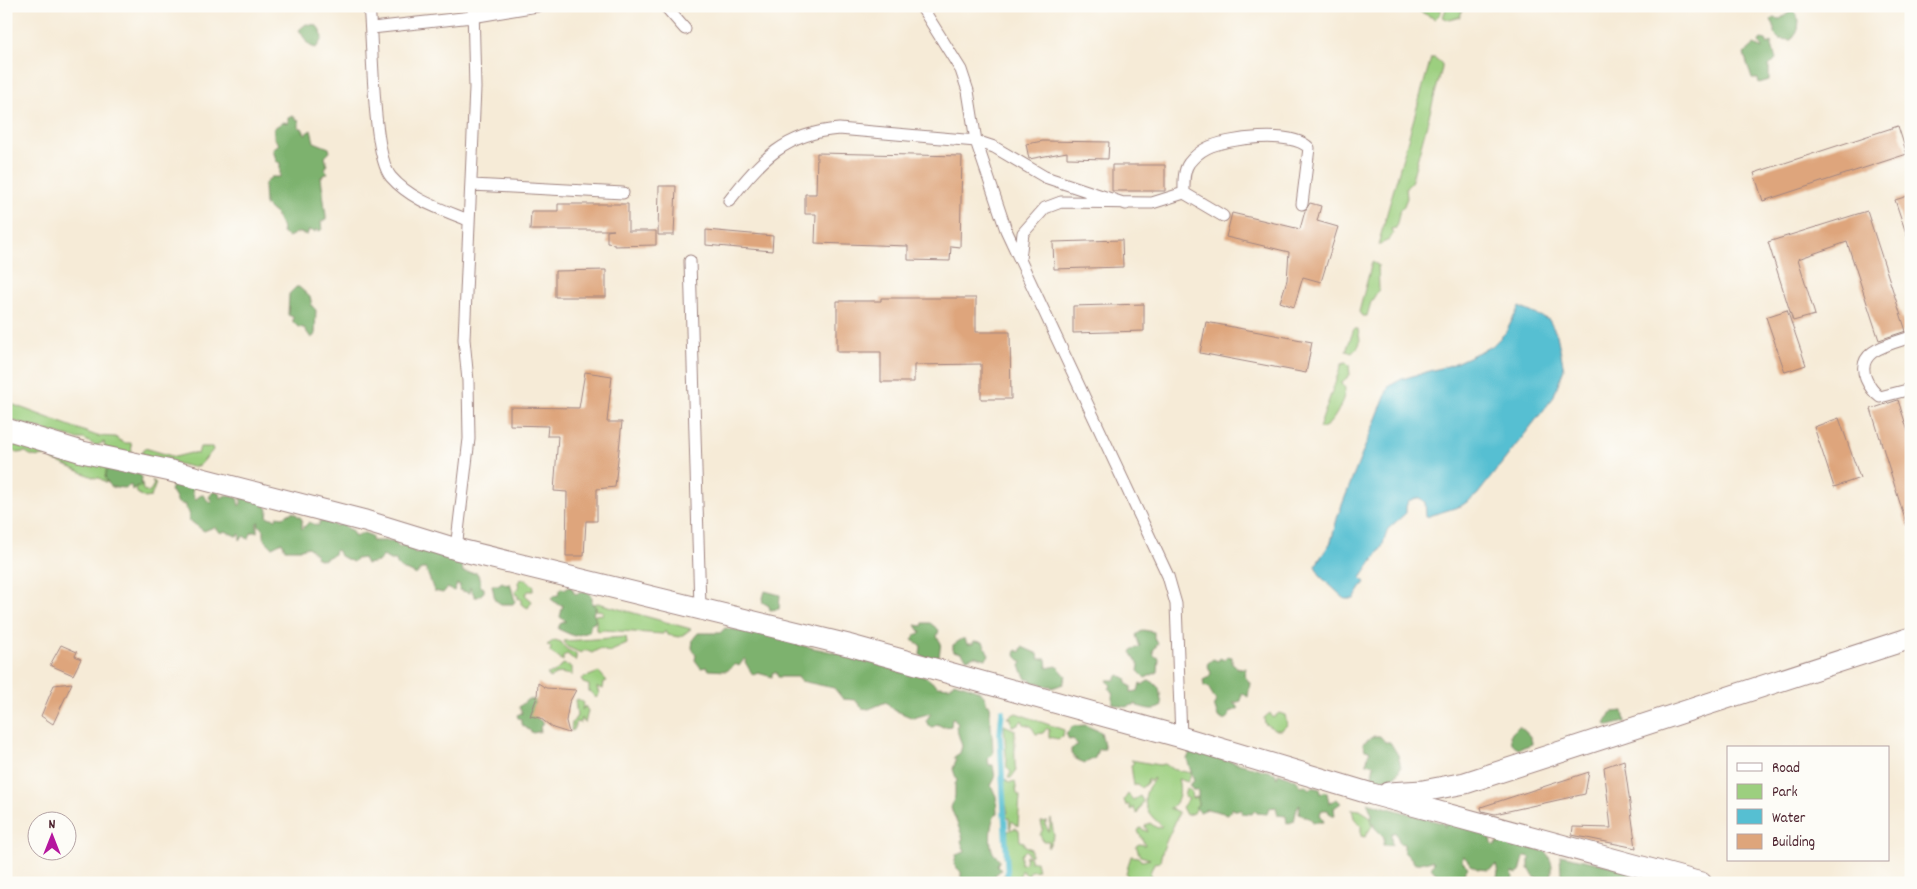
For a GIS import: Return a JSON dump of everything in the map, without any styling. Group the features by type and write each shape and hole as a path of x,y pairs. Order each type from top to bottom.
{"street":[{"path":"6,429 82,452 171,471 365,521 456,549 848,645 1181,737 1372,794 1701,883"},
{"path":"1372,794 1423,790 1464,783 1911,638"}],"lane":[{"path":"369,6 380,147 390,176 412,196 468,220"},
{"path":"372,28 473,12 537,6"},
{"path":"665,6 685,29"},
{"path":"920,6 961,70 968,90 976,141 1006,230 1168,576 1176,604 1181,737"},
{"path":"456,549 469,439 468,381 464,339 475,88 473,12"},
{"path":"729,201 761,161 790,140 826,130 839,129 976,141 994,147 1045,177 1126,204"},
{"path":"1184,193 1185,173 1189,163 1206,148 1238,139 1284,139 1298,141 1308,148 1302,204"},
{"path":"472,185 622,193"},
{"path":"1020,260 1023,232 1045,208 1060,202 1152,203 1184,193 1223,216"},
{"path":"690,261 700,608"},
{"path":"1911,337 1868,354 1864,362 1864,373 1868,385 1880,397 1911,389"}],"green space":[{"path":"1418,6 1441,6 1441,13 1435,19 1419,11"},
{"path":"1447,6 1466,7 1462,10 1460,17 1449,20 1443,17"},
{"path":"1793,10 1799,20 1798,30 1791,40 1779,39 1774,34 1774,25 1771,20 1773,18 1780,19"},
{"path":"306,24 316,25 321,31 322,39 316,48 307,43 299,30"},
{"path":"1761,39 1766,40 1768,44 1771,42 1776,59 1769,66 1769,80 1759,83 1758,79 1752,79 1744,54 1754,45 1762,49 1759,41"},
{"path":"1431,58 1435,58 1442,64 1442,68 1411,183 1406,188 1407,198 1403,208 1400,209 1396,228 1391,229 1393,234 1389,240 1378,245"},
{"path":"293,116 299,121 299,128 302,128 305,134 311,130 314,142 329,148 330,152 325,157 327,165 325,169 328,173 321,177 326,216 326,220 321,222 322,229 320,231 316,229 315,232 309,230 307,235 297,233 288,237 282,233 283,229 275,213 265,205 264,185 271,177 280,177 280,163 276,161 273,149 279,144 274,138 274,128 283,122 288,123 288,118"},
{"path":"1372,262 1378,265 1379,289 1371,302 1367,316 1362,316 1359,312"},
{"path":"296,287 299,287 310,297 312,306 316,310 315,335 311,338 304,328 298,327 293,322 293,317 288,315 289,294"},
{"path":"1354,329 1358,329 1360,342 1352,353 1346,351"},
{"path":"1346,362 1349,365 1350,375 1342,382 1345,389 1343,400 1329,424 1319,428 1342,363"},
{"path":"6,402 97,436 115,437 124,443 131,443 132,453 105,448 104,442 96,446 84,439 76,439 10,420 6,418"},
{"path":"6,438 48,452 47,455 36,456 26,452 17,453 6,448"},
{"path":"200,447 212,447 213,450 200,465 192,467 140,455 145,448 175,457 191,453 198,454"},
{"path":"51,454 107,466 107,483 53,460"},
{"path":"107,466 140,475 142,477 141,487 137,486 132,490 131,485 125,488 111,487 105,478"},
{"path":"175,478 194,486 192,490 195,500 202,494 210,503 212,502 209,497 214,491 220,494 221,498 226,495 238,498 239,506 241,504 241,497 264,501 268,510 267,517 276,519 277,516 283,517 293,512 302,519 302,529 309,522 318,526 321,520 337,526 341,524 345,526 351,530 355,537 364,533 372,536 372,541 396,541 398,547 404,545 411,547 415,553 424,550 432,553 433,550 443,552 444,557 461,560 463,572 477,573 480,579 480,586 484,588 484,592 475,597 470,587 470,593 459,590 460,585 457,584 454,591 447,588 443,593 434,591 426,569 421,569 416,575 399,567 396,560 390,560 383,556 378,562 366,564 363,558 356,559 353,562 340,556 338,551 335,550 334,554 323,560 317,558 315,553 308,547 285,549 282,542 272,547 264,539 264,530 258,525 259,521 257,523 257,532 252,532 248,539 244,536 240,540 240,534 236,536 225,531 221,533 214,527 204,531 189,520 189,512 186,509 186,505 178,503 174,494 170,491"},
{"path":"152,480 156,483 151,497 145,498 137,493 135,488 142,482 143,490 149,493 154,484"},
{"path":"521,579 534,586 533,591 528,591 525,595 532,601 528,608 521,604 521,599 517,598 519,596 515,592 519,588 518,582"},
{"path":"502,582 507,585 510,583 515,601 513,604 501,604 495,600 492,585 498,585"},
{"path":"571,587 575,594 586,591 592,597 592,604 596,607 593,613 596,620 594,623 591,623 589,632 574,636 558,629 560,624 566,621 560,617 563,605 559,605 551,599 553,596 558,595 561,588 566,589"},
{"path":"765,591 780,595 779,609 770,610 769,606 762,602"},
{"path":"598,603 691,629 680,637 667,635 665,631 663,634 599,631 596,630 596,620 594,618 595,615 603,614 603,611 596,610 596,607 592,604"},
{"path":"923,623 930,623 939,630 937,637 941,643 939,656 930,659 920,655 921,646 912,640 915,635 921,633 916,625 922,626"},
{"path":"725,628 790,639 790,643 861,658 861,662 865,657 889,662 890,668 895,668 901,672 904,670 919,673 937,686 950,687 954,682 980,692 986,699 986,704 989,704 993,754 988,759 989,765 993,765 995,778 991,786 996,796 997,813 991,826 990,839 992,850 1000,860 997,865 1001,870 995,875 1002,883 961,883 961,872 954,865 956,855 965,852 961,841 963,838 951,808 957,781 953,769 956,760 954,757 960,753 962,746 956,727 958,724 954,718 952,718 951,726 943,727 937,724 933,727 929,726 926,721 931,713 913,718 894,710 886,702 869,709 862,708 855,700 843,699 834,688 801,681 798,677 778,677 776,672 772,673 772,677 758,673 753,675 745,662 746,659 739,666 735,664 727,671 709,670 707,667 701,668 695,660 696,655 692,648 693,639 698,633 720,633"},
{"path":"1143,630 1154,632 1154,639 1158,643 1153,651 1154,656 1159,658 1158,672 1145,678 1138,671 1139,665 1131,652 1133,649 1140,647 1136,635"},
{"path":"626,637 627,644 609,652 599,649 592,653 585,650 581,653 567,647 564,641"},
{"path":"965,639 967,644 973,644 974,641 983,642 989,655 986,659 975,656 967,659 962,653 953,651 953,645"},
{"path":"555,640 561,642 566,649 576,654 576,661 567,654 563,656 563,661 550,652 551,647 547,645"},
{"path":"1022,647 1038,654 1039,659 1046,659 1047,668 1057,666 1066,676 1063,684 1052,688 1051,686 1042,686 1041,683 1031,683 1031,680 1026,679 1020,666 1022,662 1015,655 1016,650 1020,652"},
{"path":"1227,656 1232,657 1232,664 1239,669 1246,668 1244,675 1250,683 1248,697 1242,693 1241,701 1233,703 1239,708 1229,713 1229,717 1223,720 1218,717 1214,705 1216,701 1208,687 1204,686 1203,680 1209,677 1211,673 1207,664 1213,659 1218,661 1220,658 1224,660"},
{"path":"563,664 572,667 572,675 559,673 550,678 547,674 554,673"},
{"path":"599,672 607,681 604,682 603,689 597,687 599,694 596,698 589,691 589,685 583,683 581,679"},
{"path":"1118,675 1126,678 1128,685 1131,686 1131,692 1138,691 1140,684 1142,685 1148,681 1153,682 1159,688 1162,706 1153,709 1137,706 1137,704 1125,707 1113,704 1113,694 1109,688 1111,686 1107,680 1114,680"},
{"path":"528,699 535,700 532,715 544,723 540,727 541,731 533,733 521,724 521,719 518,718 517,715 522,713 519,707"},
{"path":"578,699 584,703 582,710 585,706 588,711 585,723 581,718 581,723 576,722 574,730 571,731 572,723 577,716 575,700"},
{"path":"1623,711 1625,722 1609,726 1605,724 1612,712"},
{"path":"1016,713 1064,730 1063,736 1058,739 1049,737 1049,730 1047,728 1043,733 1036,734 1031,726 1024,724 1022,720 1018,725 1012,726 1011,718 1007,718"},
{"path":"1270,713 1273,718 1279,713 1285,715 1287,725 1282,730 1276,730 1265,724 1264,718"},
{"path":"1004,725 1015,730 1016,771 1011,778 1008,778 1011,772 1007,768"},
{"path":"1085,725 1101,732 1105,749 1098,749 1095,758 1085,763 1072,755 1071,749 1078,745 1073,739 1069,740 1066,733 1073,726"},
{"path":"1519,726 1529,736 1532,744 1518,749 1511,742 1510,735"},
{"path":"1374,736 1380,736 1385,742 1390,742 1398,755 1401,767 1395,777 1378,780 1372,776 1374,765 1366,763 1370,751 1365,750 1363,743"},
{"path":"1191,751 1275,773 1277,778 1279,773 1296,780 1301,786 1305,785 1309,789 1312,787 1320,789 1321,794 1324,791 1327,793 1329,803 1337,799 1341,803 1334,808 1335,816 1329,813 1328,810 1322,810 1320,814 1324,822 1313,822 1311,819 1299,814 1300,804 1294,821 1287,824 1286,816 1278,815 1276,807 1269,808 1267,814 1257,813 1255,810 1252,814 1241,813 1242,810 1234,810 1233,808 1228,814 1207,809 1200,812 1195,807 1198,805 1198,791 1193,790 1189,785 1194,781 1187,759"},
{"path":"1131,760 1159,765 1165,764 1172,769 1191,773 1188,782 1178,779 1179,796 1175,804 1169,808 1178,812 1178,815 1165,844 1160,862 1154,863 1150,873 1152,883 1129,882 1126,873 1131,856 1138,857 1142,861 1150,859 1140,856 1136,846 1139,844 1145,845 1138,831 1140,828 1148,832 1145,826 1150,823 1157,828 1162,826 1150,814 1145,800 1148,788 1154,778 1150,781 1148,779 1147,783 1141,788 1137,784 1134,786 1131,765 1134,763"},
{"path":"1006,779 1008,783 1015,781 1017,794 1020,796 1018,826 1012,821 1010,829 1009,818 1005,817 1008,812 1004,798 1003,783"},
{"path":"1186,788 1191,791 1192,798 1198,797 1198,805 1194,813 1186,815 1182,807 1189,799 1184,797"},
{"path":"1128,794 1133,800 1140,796 1143,801 1137,814 1133,807 1131,811 1129,805 1126,805 1124,800"},
{"path":"1367,802 1442,823 1445,827 1444,817 1491,836 1492,844 1495,846 1500,839 1546,852 1552,867 1549,883 1542,883 1541,880 1534,877 1529,868 1529,860 1531,859 1528,856 1524,857 1520,872 1517,874 1512,872 1513,879 1509,883 1496,881 1498,873 1496,865 1489,870 1478,869 1472,866 1463,855 1462,861 1468,867 1462,878 1453,874 1447,879 1439,877 1431,868 1434,862 1432,860 1415,864 1404,852 1404,844 1400,843 1395,832 1391,834 1392,845 1383,845 1384,837 1374,827 1374,824 1371,823 1372,814"},
{"path":"1352,809 1360,810 1371,817 1371,823 1374,823 1365,837 1361,836 1361,826 1354,818"},
{"path":"1051,819 1054,836 1048,848 1049,841 1043,841 1040,835 1043,829 1041,822 1048,821 1045,824 1049,832"},
{"path":"1015,828 1019,830 1020,841 1024,842 1024,845 1031,849 1031,855 1029,856 1026,850 1021,855 1021,864 1025,863 1026,855 1030,858 1030,862 1036,861 1038,870 1030,871 1028,876 1021,870 1019,881 1005,883 1004,875 1008,869 1004,856 1007,834 1008,831"},
{"path":"1560,855 1631,870 1635,883 1568,883 1569,877 1561,874"}],"water":[{"path":"1519,307 1549,320 1557,335 1564,369 1553,398 1477,495 1461,506 1426,517 1425,502 1417,498 1408,501 1406,513 1388,529 1382,547 1361,578 1365,582 1354,599 1345,599 1321,577 1315,566 1331,542 1338,515 1389,386 1402,379 1451,365 1492,346 1506,332"}],"building":[{"path":"1898,126 1907,154 1763,201 1754,173"},
{"path":"1043,141 1109,142 1108,159 1067,158 1067,152 1029,159 1026,144"},
{"path":"817,153 962,156 960,247 951,246 950,261 908,260 908,246 815,243 816,214 805,214 805,194 816,194"},
{"path":"1112,165 1165,165 1165,191 1112,191"},
{"path":"659,186 676,186 674,235 658,235"},
{"path":"1911,195 1911,239 1908,239 1895,200"},
{"path":"1310,203 1321,206 1317,221 1338,227 1321,282 1303,277 1294,307 1280,302 1287,280 1289,252 1226,237 1232,213 1300,229 1305,211"},
{"path":"558,204 628,204 628,231 656,231 656,245 614,246 614,244 607,243 607,231 614,230 530,230 531,211 558,211"},
{"path":"1867,211 1906,331 1879,340 1847,242 1798,259 1815,315 1793,321 1768,242"},
{"path":"706,230 773,236 772,251 706,245"},
{"path":"1122,240 1123,267 1054,269 1053,242"},
{"path":"606,270 606,297 555,297 555,271"},
{"path":"881,298 976,298 976,332 1010,332 1011,399 981,399 981,364 914,365 914,382 881,382 881,352 837,352 837,301 881,301"},
{"path":"1144,304 1144,331 1073,333 1073,306"},
{"path":"1787,310 1806,365 1785,372 1766,317"},
{"path":"1206,322 1312,342 1306,373 1200,353"},
{"path":"585,372 612,376 607,422 622,422 615,487 597,489 597,521 586,521 584,556 566,556 567,492 554,491 558,436 547,436 548,426 510,425 510,407 579,408"},
{"path":"1898,400 1911,441 1911,525 1907,526 1871,409"},
{"path":"1839,418 1860,478 1834,487 1814,427"},
{"path":"61,645 77,652 75,656 81,659 73,675 50,665"},
{"path":"72,683 53,724 41,716 54,685"},
{"path":"538,683 546,688 576,690 569,703 566,721 569,733 553,728 540,718 530,716 537,697"},
{"path":"1624,760 1636,848 1572,835 1573,827 1611,828 1604,767"},
{"path":"1589,772 1585,794 1495,814 1482,811 1481,807"}],"waterway":[{"path":"1002,711 1000,735 1008,883"}]}
